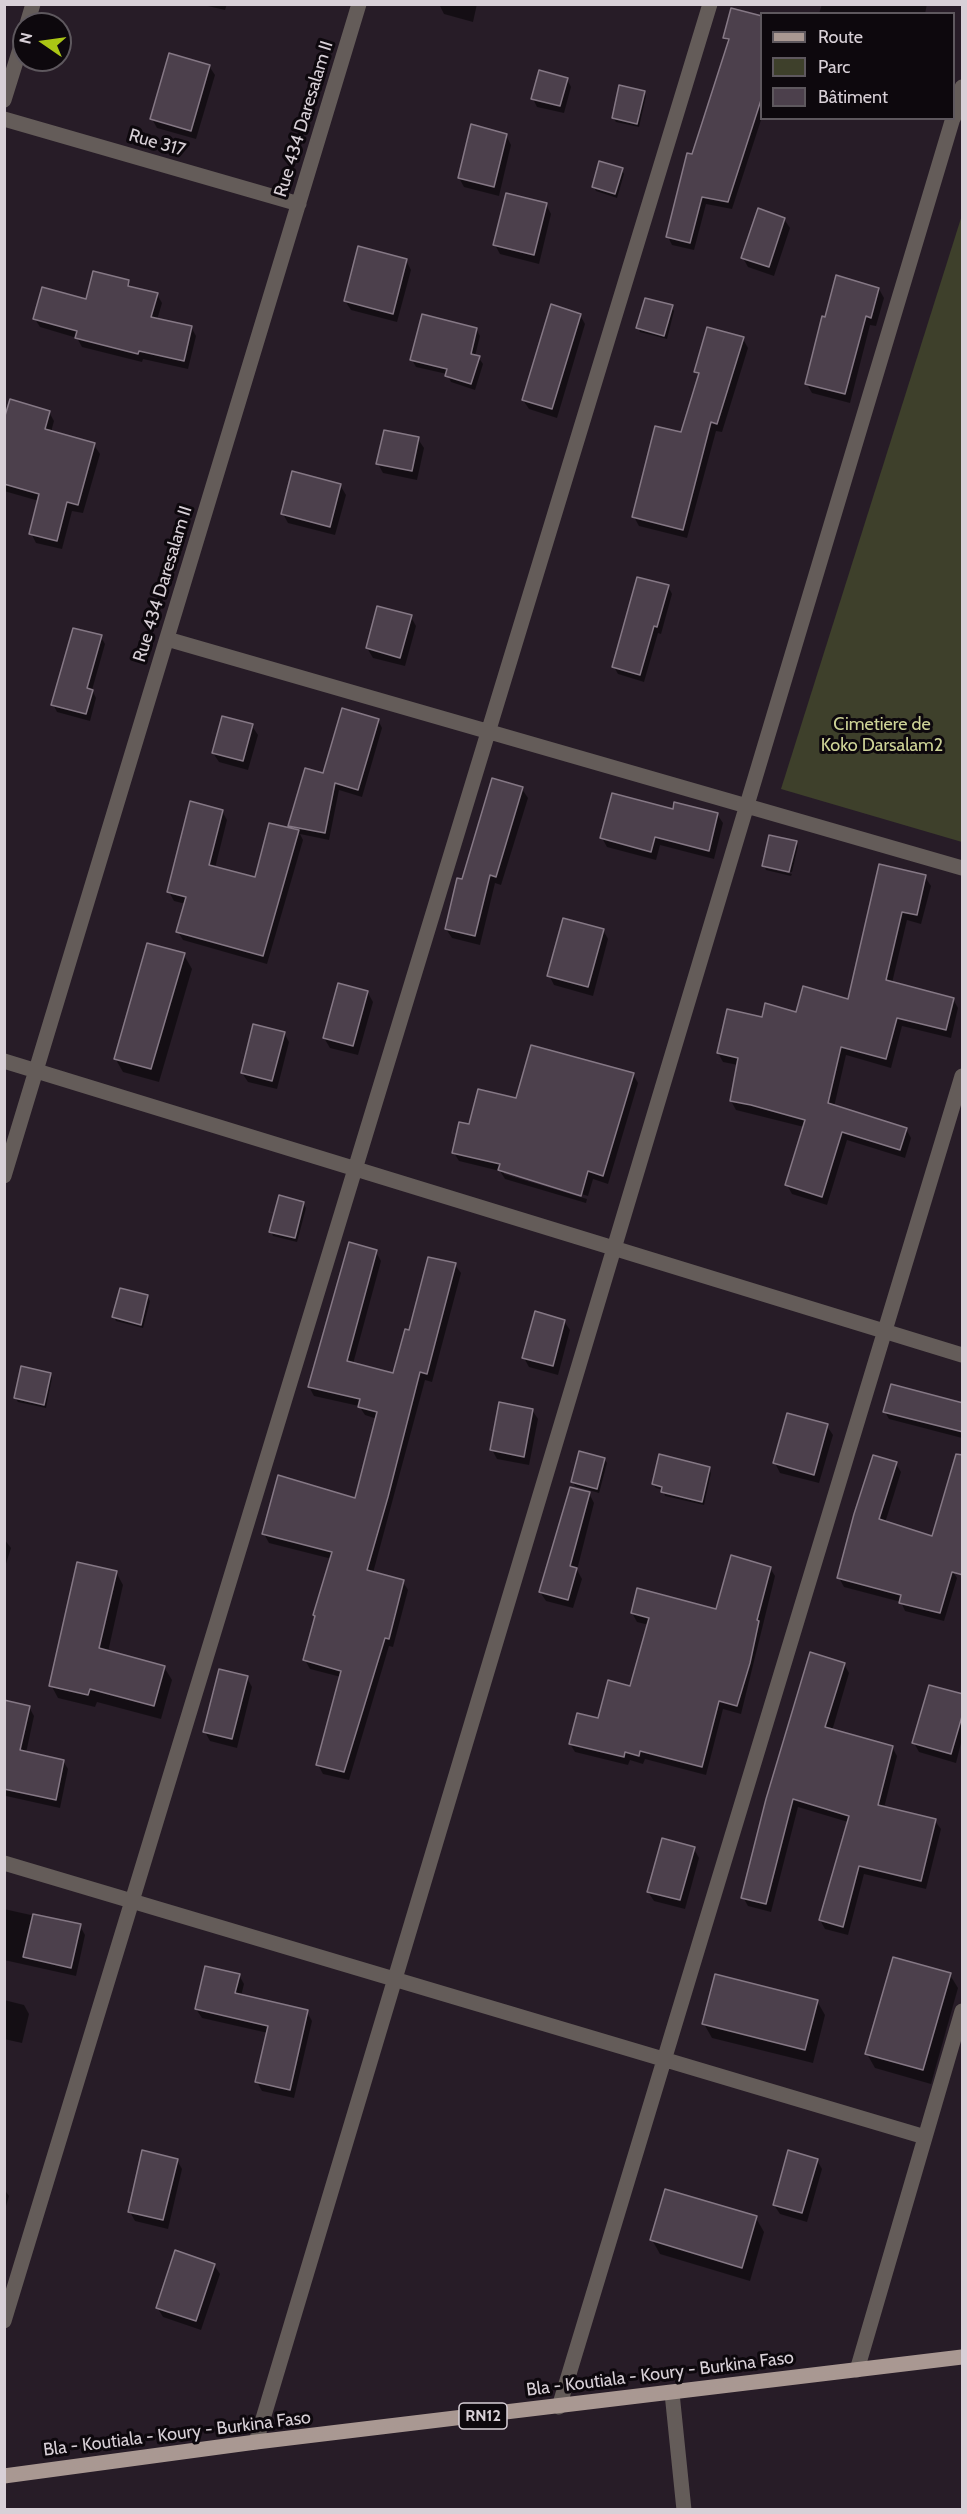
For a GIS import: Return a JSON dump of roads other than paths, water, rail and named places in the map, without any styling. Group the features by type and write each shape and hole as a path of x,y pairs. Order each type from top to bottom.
{"main road":[{"name":"Bla - Koutiala - Koury - Burkina Faso","path":"4,2475 256,2442 963,2357"}],"street":[{"name":"Rue 434 Daresalam II","path":"4,1176 359,4"},
{"path":"4,2321 710,4"},
{"path":"4,100 13,72"},
{"path":"955,112 963,87"},
{"name":"Rue 317","path":"4,119 299,204"},
{"path":"256,2442 952,120"},
{"path":"167,639 963,868"},
{"path":"4,1060 963,1355"},
{"path":"559,2407 963,1076"},
{"path":"4,1863 925,2137"},
{"path":"857,2370 963,2012"},
{"path":"672,2393 684,2510"}],"park label":[{"name":"Cimetiere de Koko Darsalam2","path":"882,735"}]}
